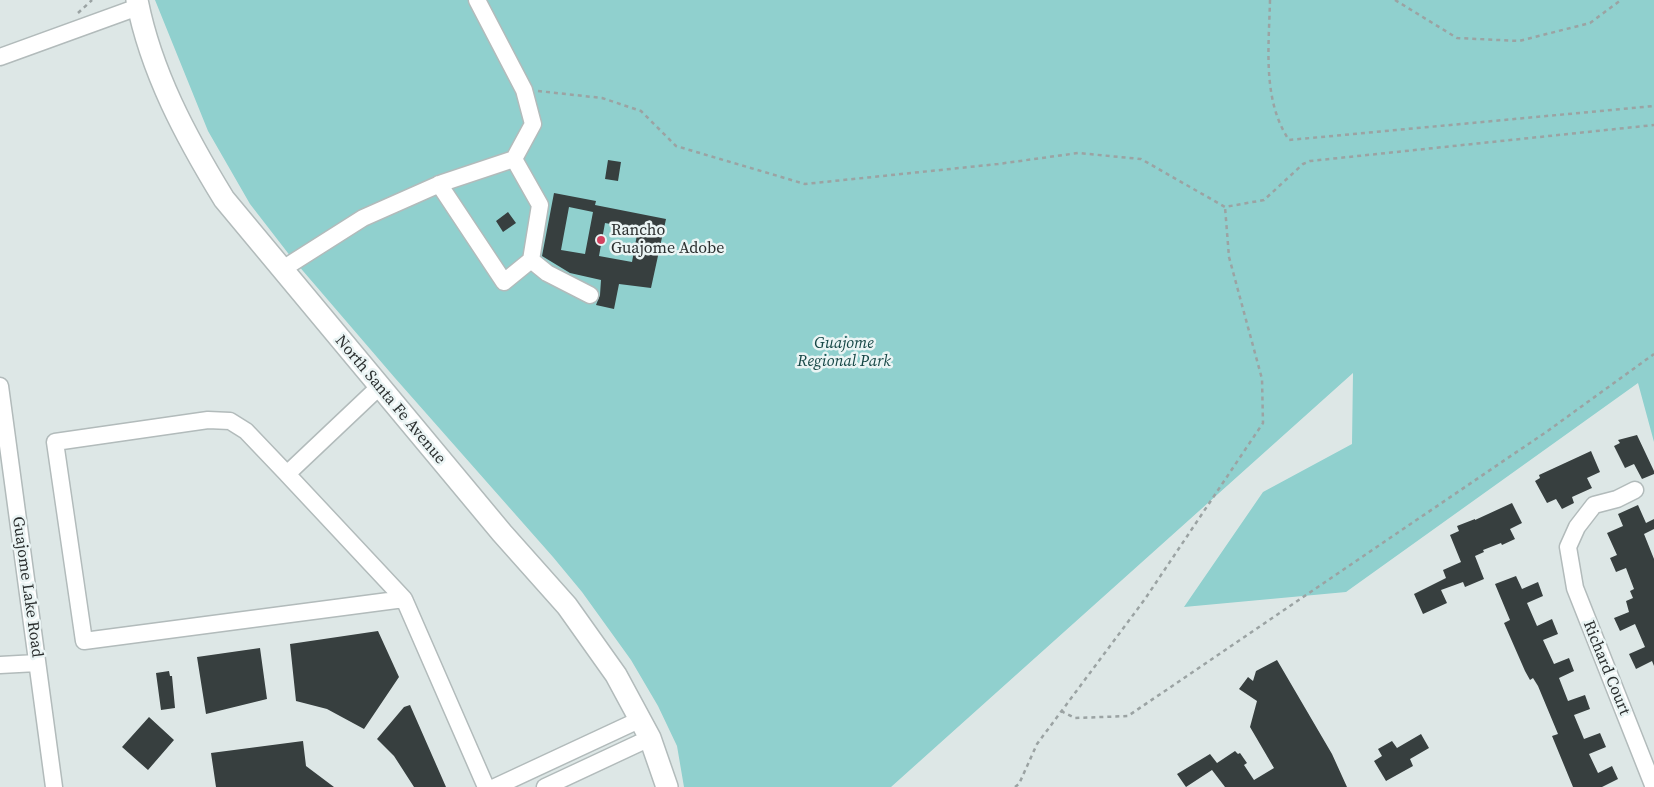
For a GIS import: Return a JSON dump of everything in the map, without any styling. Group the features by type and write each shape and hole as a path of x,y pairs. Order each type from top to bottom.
{"main road":[{"name":"North Santa Fe Avenue","path":"137,3 153,62 194,151 224,199 281,270 502,533 567,606 616,675 650,738 667,787"}],"street":[{"path":"281,270 363,218 439,184 514,159 532,124 524,90 477,0"},
{"path":"0,57 137,3"},
{"path":"439,184 504,282 531,260 540,205 514,159"},
{"path":"531,260 546,273 590,295"},
{"name":"Guajome Lake Road","path":"0,386 2,413 54,787"},
{"path":"287,474 379,387"},
{"path":"404,599 84,641 55,442 208,420 230,420 246,431 404,599 486,787"},
{"name":"Richard Court","path":"1635,490 1617,499 1594,505 1576,527 1568,547 1575,588 1652,786"},
{"path":"0,665 37,663"},
{"path":"495,787 639,720"},
{"path":"545,787 650,738"}],"path":[{"path":"1270,0 1271,91 1283,130 1289,140 1654,106"},
{"path":"1395,0 1457,38 1519,41 1590,23 1621,0"},
{"path":"524,90 602,98 633,108 641,111 676,146 805,184 998,164 1078,152 1141,159 1225,207 1264,200 1303,164 1310,161 1654,125"},
{"path":"1015,787 1019,784 1037,744 1145,598 1263,423 1262,379 1229,257 1225,207"},
{"path":"1062,711 1075,718 1128,716 1549,430 1654,354"}],"green space":[{"name":"Guajome Regional Park","path":"155,0 1654,0 1654,442 1638,383 1346,592 1184,607 1263,492 1352,444 1353,373 891,787 684,787 677,746 658,706 631,660 582,592 291,257 250,204 208,131"}],"building":[{"path":"608,160 621,162 618,181 605,179"},
{"path":"554,193 596,201 595,205 666,219 651,288 619,284 614,309 596,305 600,295 601,280 570,273 542,256","holes":["569,207 593,212 585,254 561,250","605,223 638,229 632,262 599,256"]},
{"path":"508,212 516,223 503,232 496,221"},
{"path":"1637,435 1654,471 1654,474 1642,479 1634,464 1625,468 1614,446 1620,443 1618,440"},
{"path":"1591,451 1600,472 1587,478 1592,488 1572,497 1574,503 1562,509 1556,499 1547,503 1535,481 1540,478 1539,475"},
{"path":"1512,503 1522,523 1510,529 1515,539 1483,550 1484,552 1475,556 1484,579 1465,587 1463,582 1441,590 1447,603 1423,614 1414,594 1446,578 1443,570 1461,562 1450,535 1459,531 1457,526"},
{"path":"1638,505 1646,523 1654,519 1654,529 1644,534 1654,559 1654,666 1652,661 1636,669 1629,654 1645,647 1635,624 1620,631 1614,618 1629,612 1626,601 1633,598 1630,591 1634,589 1626,568 1616,572 1610,558 1617,555 1607,533 1623,526 1618,514"},
{"path":"1516,576 1522,589 1538,582 1543,596 1527,603 1537,626 1552,619 1558,634 1543,640 1554,664 1569,658 1574,671 1559,678 1568,701 1585,695 1590,709 1574,715 1584,739 1600,733 1606,747 1589,754 1598,773 1612,766 1618,779 1602,787 1573,787 1552,736 1558,734 1538,686 1533,678 1530,680 1525,671 1504,623 1510,620 1495,584"},
{"path":"378,631 399,677 364,729 327,709 296,701 290,644"},
{"path":"260,648 267,699 206,714 197,657"},
{"path":"1277,660 1332,754 1347,787 1225,787 1212,770 1186,787 1177,774 1210,754 1217,763 1235,751 1238,754 1240,753 1247,763 1244,765 1254,780 1274,768 1250,727 1257,701 1239,689 1248,677 1253,681 1256,671"},
{"path":"169,671 170,676 172,676 175,708 161,710 156,673"},
{"path":"410,705 446,787 414,787 394,756 377,739 404,707"},
{"path":"149,717 174,740 148,770 122,747"},
{"path":"1421,734 1429,748 1410,759 1413,766 1386,781 1374,761 1382,756 1378,749 1392,741 1397,748"},
{"path":"303,741 306,766 334,787 216,787 211,753"}],"place":[{"name":"Rancho Guajome Adobe","path":"601,240"}]}
